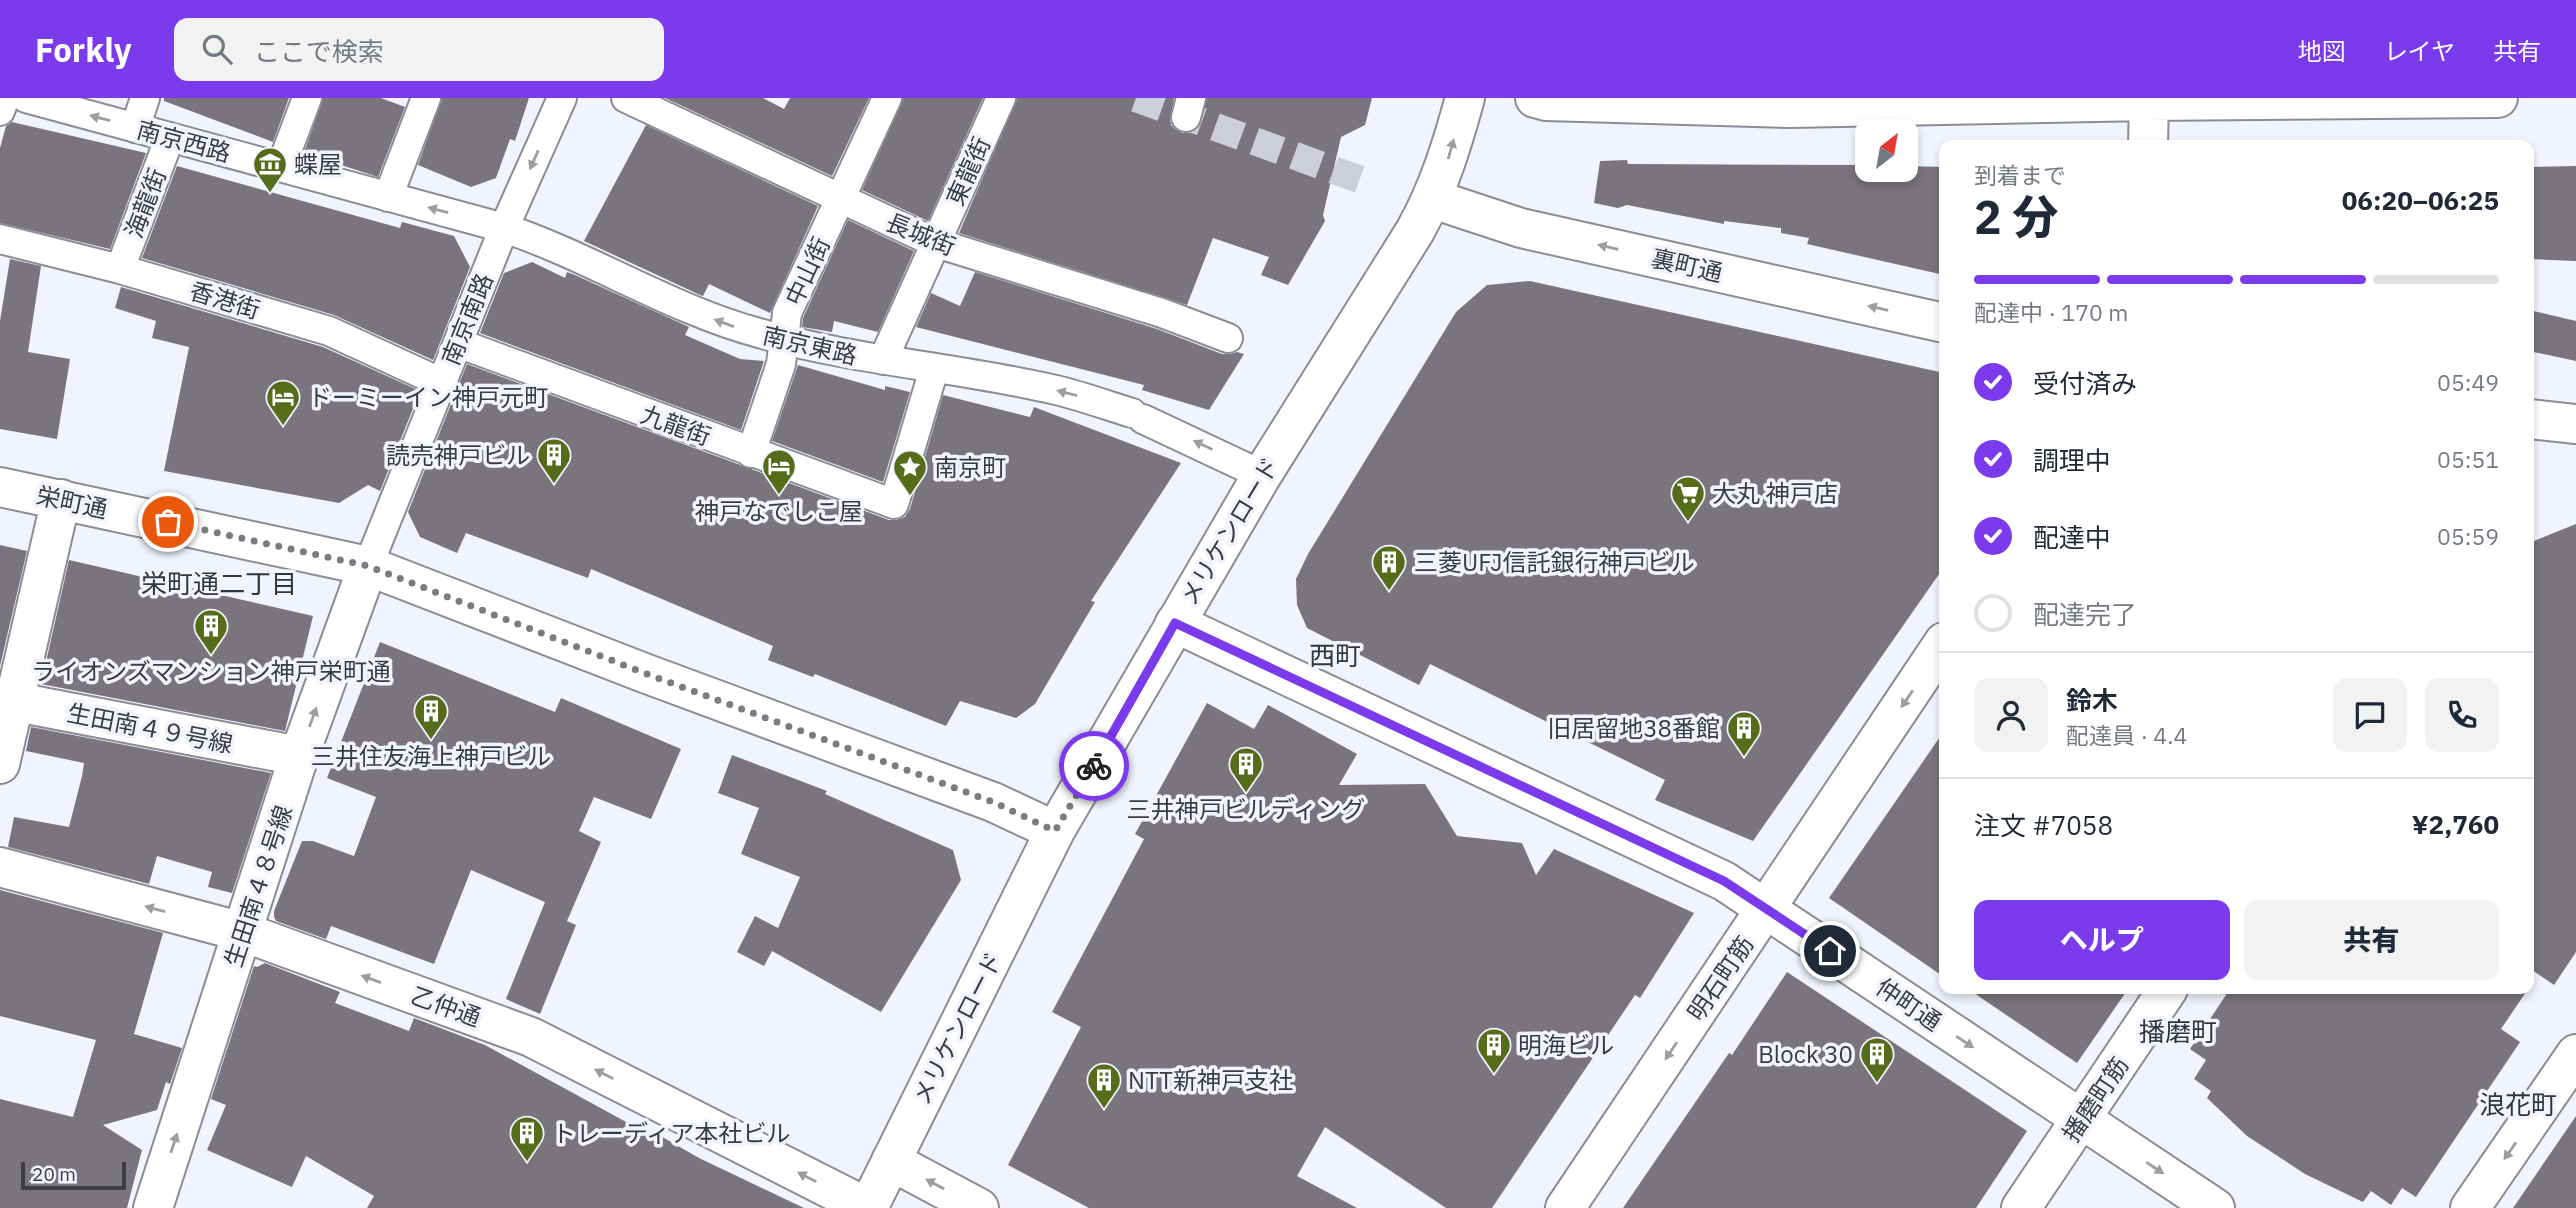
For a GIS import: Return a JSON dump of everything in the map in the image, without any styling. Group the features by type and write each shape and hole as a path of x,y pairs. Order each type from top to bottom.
{"street":[{"path":"0,111 5,98"},
{"name":"南京西路","path":"26,98 504,228"},
{"path":"135,128 145,98"},
{"path":"281,167 307,98"},
{"path":"388,197 426,98"},
{"name":"南京南路","path":"368,566 504,228 562,98"},
{"name":"長城街","path":"626,98 936,243 1162,313 1228,338"},
{"name":"中山街","path":"751,453 780,364 787,313 887,98"},
{"name":"東龍街","path":"883,359 1001,98"},
{"name":"メリケンロード","path":"868,1208 1055,831 1262,475 1433,199 1445,170 1465,98"},
{"path":"1535,98 1545,101 1791,103 2498,98"},
{"path":"2148,99 2148,140"},
{"name":"海龍街","path":"120,268 170,138"},
{"name":"裏町通","path":"1433,199 1521,228 1939,322"},
{"name":"南京東路","path":"504,228 711,318 783,340 831,351 1054,389 1137,416 1262,475"},
{"name":"香港街","path":"0,239 120,268 329,331 442,383"},
{"name":"九龍街","path":"458,343 894,504 934,369"},
{"name":"栄町通","path":"0,487 368,566 647,674 993,802 1055,831"},
{"path":"0,764 7,700 61,499"},
{"name":"生田南４８号線","path":"153,1208 299,756 368,566"},
{"name":"仲町通","path":"1175,623 1724,881 2215,1208"},
{"name":"明石町筋","path":"1564,1208 1939,650"},
{"name":"生田南４９号線","path":"7,700 299,756"},
{"name":"乙仲通","path":"0,867 243,932 531,1037 868,1208"},
{"name":"播磨町筋","path":"2021,1208 2165,994"},
{"path":"2470,1208 2576,1054"},
{"path":"891,1161 979,1208"}],"building":[{"path":"164,98 289,98 273,142 164,101"},
{"path":"323,98 381,98 405,107 378,177 304,153"},
{"path":"442,98 529,98 515,141 510,139 496,178 471,187 418,165"},
{"path":"665,98 763,98 784,109 790,98 869,98 832,176"},
{"path":"903,98 983,98 928,221 862,190"},
{"path":"1017,98 1174,98 1170,121 1174,128 1182,133 1191,133 1198,128 1207,98 1372,98 1365,125 1341,137 1323,215 1325,221 1288,285 1261,275 1269,257 1213,238 1187,305 959,233"},
{"path":"12,122 146,153 110,249 0,223 0,148 6,126"},
{"path":"646,125 818,206 770,313 709,284 703,296 700,295 584,241"},
{"path":"1627,160 1628,164 1855,165 1855,182 1918,182 1918,166 1939,167 1939,274 1807,244 1809,238 1781,233 1781,228 1724,221 1724,224 1627,205 1618,208 1594,203 1600,161"},
{"path":"177,166 400,228 402,222 454,236 470,267 433,360 334,315 142,258"},
{"path":"2576,166 2576,261 2534,259 2534,167"},
{"path":"848,220 914,251 878,332 834,321 832,332 802,327 803,318"},
{"path":"10,259 41,266 28,352 70,359 57,439 0,429 0,321"},
{"path":"532,262 565,278 567,272 575,275 689,327 685,335 740,359 764,361 741,430 480,333 504,273"},
{"path":"975,272 1157,329 1222,354 1244,354 1209,410 1142,390 1144,385 916,327 931,293 960,306"},
{"name":"大丸 神戸店","path":"1530,281 1939,372 1939,574 1753,841 1655,800 1665,780 1430,664 1419,685 1307,628 1297,605 1296,579 1308,554 1456,312 1487,285"},
{"name":"ドーミーイン神戸元町","path":"121,287 323,347 420,391 380,491 368,485 339,503 164,471 189,347 152,338 156,321 115,308"},
{"path":"2534,311 2576,321 2576,361 2534,352"},
{"path":"467,364 889,520 905,517 910,509 943,395 1030,417 1034,407 1181,463 1091,601 1095,602 1035,704 1016,718 960,701 946,726 815,674 813,677 768,660 773,646 591,569 588,578 466,533 457,553 420,537 408,512"},
{"path":"798,365 885,390 885,386 910,392 883,482 772,441"},
{"path":"2576,524 2576,952 2554,985 2534,971 2534,541"},
{"path":"0,545 27,551 0,666"},
{"name":"ライオンズマンション神戸栄町通","path":"69,560 313,616 285,731 41,684"},
{"path":"380,642 555,712 561,698 681,749 651,819 594,797 579,831 601,842 567,921 576,925 540,1014 506,999 545,902 471,870 434,964 331,926 326,939 276,921 274,917 302,841 313,841 354,856 376,797 327,778"},
{"path":"1207,703 1254,729 1268,705 1357,754 1339,785 1425,784 1457,836 1522,843 1536,875 1554,849 1694,913 1640,998 1635,995 1492,1208 1446,1208 1325,1127 1297,1176 1357,1208 1089,1208 1008,1165 1081,1027 1052,1012 1144,839 1135,834"},
{"path":"31,727 271,773 232,893 208,887 212,872 157,856 149,884 8,847 14,817 69,827 82,776 84,763 26,751"},
{"path":"1939,738 1939,974 1829,898"},
{"path":"732,755 827,791 825,794 953,850 961,880 881,1012 772,951 764,966 737,952 755,916 778,928 800,877 741,854 759,808 718,793"},
{"path":"0,890 163,933 134,1034 182,1048 170,1084 166,1082 157,1110 103,1125 142,1150 127,1208 0,1208 0,1099 73,1117 96,1040 0,1016"},
{"path":"265,963 340,992 335,1003 409,1031 414,1018 485,1045 650,1135 652,1131 699,1158 804,1208 367,1208 374,1196 306,1156 292,1187 207,1150 226,1105 211,1099 254,966"},
{"name":"Block 30","path":"1787,972 2027,1131 1976,1208 1623,1208 1729,1053 1732,1055"},
{"path":"1975,994 2125,994 2077,1063"},
{"path":"2227,994 2525,994 2501,1029 2520,1042 2416,1197 2402,1188 2391,1205 2371,1191 2363,1202 2305,1174 2247,1136 2207,1098 2211,1091 2194,1079 2206,1060 2190,1049"},
{"path":"2576,1116 2576,1208 2513,1208"}],"tunnel":[{"path":"1136,98 1364,181"}],"way so far":[{"path":"168,522 368,566 647,674 993,802 1055,831 1094,766"}],"place":[{"name":"蝶屋","path":"270,194"},
{"name":"ドーミーイン神戸元町","path":"283,427"},
{"name":"読売神戸ビル","path":"554,485"},
{"name":"神戸なでしこ屋","path":"779,496"},
{"name":"南京町","path":"910,497"},
{"name":"大丸 神戸店","path":"1688,523"},
{"name":"三菱UFJ信託銀行神戸ビル","path":"1389,592"},
{"name":"ライオンズマンション神戸栄町通","path":"211,656"},
{"name":"三井住友海上神戸ビル","path":"431,741"},
{"name":"旧居留地38番館","path":"1744,758"},
{"name":"三井神戸ビルディング","path":"1246,794"},
{"name":"明海ビル","path":"1494,1075"},
{"name":"Block 30","path":"1877,1084"},
{"name":"NTT新神戸支社","path":"1104,1110"},
{"name":"トレーディア本社ビル","path":"527,1163"}],"district":[{"name":"栄町通二丁目","path":"219,583"},
{"name":"西町","path":"1335,655"},
{"name":"播磨町","path":"2178,1031"},
{"name":"浪花町","path":"2518,1104"}],"route":[{"path":"1094,766 1175,623 1724,881 1830,951"}]}
